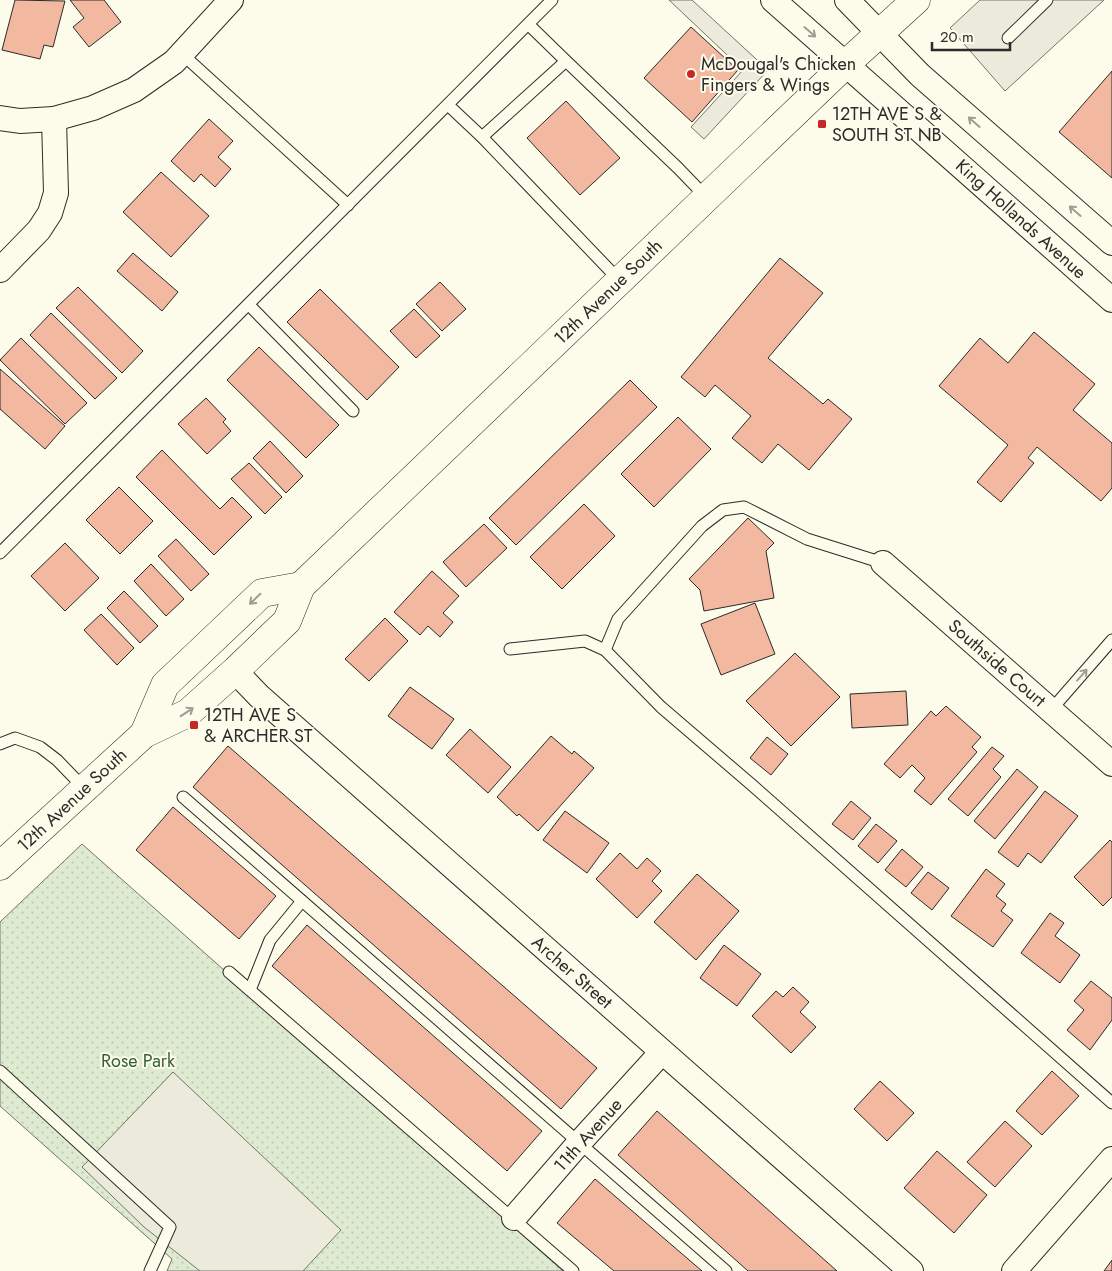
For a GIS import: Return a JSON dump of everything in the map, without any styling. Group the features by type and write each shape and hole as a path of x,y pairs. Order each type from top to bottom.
{"main road":[{"name":"12th Avenue South","path":"0,866 144,734 188,713 235,671 287,621 301,586 878,34 916,0"},
{"name":"12th Avenue South","path":"144,734 166,685 262,593 301,586"}],"street":[{"path":"0,118 20,121 54,120 93,108 134,90 174,62 231,0"},
{"name":"King Hollands Avenue","path":"773,0 1112,300"},
{"path":"847,0 878,34 920,75 1112,243"},
{"path":"0,270 39,230 50,213 56,193 54,120"},
{"name":"Southside Court","path":"883,563 1112,764"},
{"name":"Archer Street","path":"235,671 259,696 911,1271"},
{"name":"11th Avenue","path":"514,1218 662,1052"},
{"path":"1014,1271 1112,1159"}],"lane":[{"path":"0,553 552,0"},
{"path":"1008,38 1047,0"},
{"path":"529,25 678,168 706,198"},
{"path":"181,53 348,205"},
{"path":"482,137 566,61"},
{"path":"448,105 482,137 620,281"},
{"path":"249,305 353,411"},
{"path":"605,650 618,619 702,526 723,510 744,507 807,539 883,563"},
{"path":"1051,710 1112,640"},
{"path":"510,649 585,641 605,650 661,707 752,784 1112,1103"},
{"path":"0,744 15,738 40,747 57,760 84,788"},
{"path":"183,797 726,1271"},
{"path":"250,990 270,940 302,901"},
{"path":"229,972 573,1271"},
{"path":"0,1071 170,1227 150,1271"}],"green space":[{"name":"Rose Park","path":"82,844 563,1271 167,1271 172,1259 0,1106 0,922"}],"shaded area":[{"path":"669,0 692,0 768,70 704,139 691,127 743,70"},
{"path":"980,0 1104,0 1005,91 950,28"},
{"path":"173,1072 341,1230 303,1271 200,1271 144,1227 82,1167"}],"building":[{"path":"15,0 65,1 53,47 44,45 40,59 2,50"},
{"path":"70,0 104,0 121,22 89,47 73,27 84,18"},
{"name":"McDougal's Chicken Fingers & Wings","path":"691,27 738,70 692,122 644,78"},
{"path":"1112,71 1112,178 1059,132"},
{"path":"566,101 620,158 580,195 527,138"},
{"path":"209,119 233,141 218,157 231,169 215,187 201,174 194,182 171,161"},
{"path":"161,172 209,216 171,257 123,212"},
{"path":"133,253 178,292 162,311 117,271"},
{"path":"780,258 823,293 768,358 823,404 828,399 852,419 809,470 778,444 762,463 732,438 751,416 715,385 705,397 681,377"},
{"path":"440,282 466,309 442,331 416,304"},
{"path":"78,287 143,351 122,373 56,308"},
{"path":"320,289 399,367 367,400 287,322"},
{"path":"414,309 440,336 416,358 390,331"},
{"path":"51,313 117,378 95,399 30,335"},
{"path":"1034,332 1095,384 1073,410 1112,443 1112,488 1101,501 1037,447 1028,458 1034,463 1001,502 977,482 1008,445 939,386 980,338 1008,363"},
{"path":"21,338 87,403 65,424 0,360"},
{"path":"259,347 339,425 306,458 227,380"},
{"path":"0,369 65,426 45,449 0,409"},
{"path":"630,380 657,407 516,545 489,518"},
{"path":"206,398 226,419 223,422 231,431 207,454 178,424"},
{"path":"678,417 711,449 654,507 621,474"},
{"path":"270,441 303,476 286,493 253,458"},
{"path":"162,450 220,509 232,497 252,517 214,555 136,477"},
{"path":"249,463 282,497 265,514 231,479"},
{"path":"119,487 153,521 120,554 86,520"},
{"path":"584,504 615,536 562,589 530,557"},
{"path":"748,518 774,543 766,551 774,598 704,611 700,590 689,579"},
{"path":"484,524 507,548 466,587 443,562"},
{"path":"176,539 209,574 191,591 158,556"},
{"path":"65,543 99,578 65,611 31,576"},
{"path":"151,564 184,599 166,616 134,581"},
{"path":"432,571 459,596 443,613 453,622 440,637 428,626 420,635 394,612"},
{"path":"124,591 158,626 140,643 107,608"},
{"path":"755,603 775,654 721,675 701,624"},
{"path":"101,614 134,648 117,665 84,630"},
{"path":"385,618 408,641 369,681 345,659"},
{"path":"795,653 840,697 791,746 746,701"},
{"path":"410,687 454,719 432,749 388,716"},
{"path":"906,691 908,725 852,728 850,694"},
{"path":"946,706 981,737 972,747 977,752 931,805 914,791 925,778 912,765 900,778 884,764 931,711 936,716"},
{"path":"470,729 511,767 488,793 446,755"},
{"path":"551,736 572,754 574,751 594,768 538,831 519,814 517,816 497,797"},
{"path":"767,737 788,754 771,775 750,758"},
{"path":"228,746 597,1068 561,1109 193,787"},
{"path":"992,747 1004,756 993,769 1001,777 968,816 948,799"},
{"path":"1017,769 1038,787 995,839 974,821"},
{"path":"1045,791 1078,816 1041,863 1028,853 1018,867 998,852"},
{"path":"851,801 871,818 853,840 832,824"},
{"path":"173,807 276,896 239,939 136,850"},
{"path":"565,811 609,843 587,873 543,840"},
{"path":"876,824 897,841 878,863 858,846"},
{"path":"1110,840 1112,842 1112,897 1103,906 1074,877"},
{"path":"902,849 923,867 906,887 885,870"},
{"path":"620,853 637,869 647,858 661,871 652,881 662,891 637,918 596,879"},
{"path":"986,869 1005,884 996,896 1006,904 1001,911 1013,920 993,947 951,916"},
{"path":"928,872 949,888 932,910 911,893"},
{"path":"697,874 739,911 696,960 654,922"},
{"path":"1050,913 1064,923 1055,936 1080,955 1060,983 1021,953"},
{"path":"307,925 542,1131 507,1171 272,966"},
{"path":"724,945 761,974 737,1006 700,978"},
{"path":"1091,981 1112,998 1112,1020 1090,1050 1067,1030 1084,1010 1074,1001"},
{"path":"793,987 809,1002 800,1012 816,1027 791,1053 752,1016 776,991 783,997"},
{"path":"1052,1071 1079,1096 1042,1135 1016,1111"},
{"path":"880,1081 914,1113 887,1141 854,1109"},
{"path":"657,1111 837,1271 748,1271 618,1155"},
{"path":"1005,1121 1032,1146 995,1187 967,1162"},
{"path":"937,1151 987,1195 954,1233 904,1188"},
{"path":"595,1179 702,1271 614,1271 557,1223"},
{"path":"1112,1260 1112,1271 1104,1271"}],"place":[{"name":"McDougal's Chicken Fingers & Wings","path":"691,74"},
{"name":"12TH AVE S & SOUTH ST NB","path":"822,124"},
{"name":"12TH AVE S & ARCHER ST","path":"194,725"}]}
